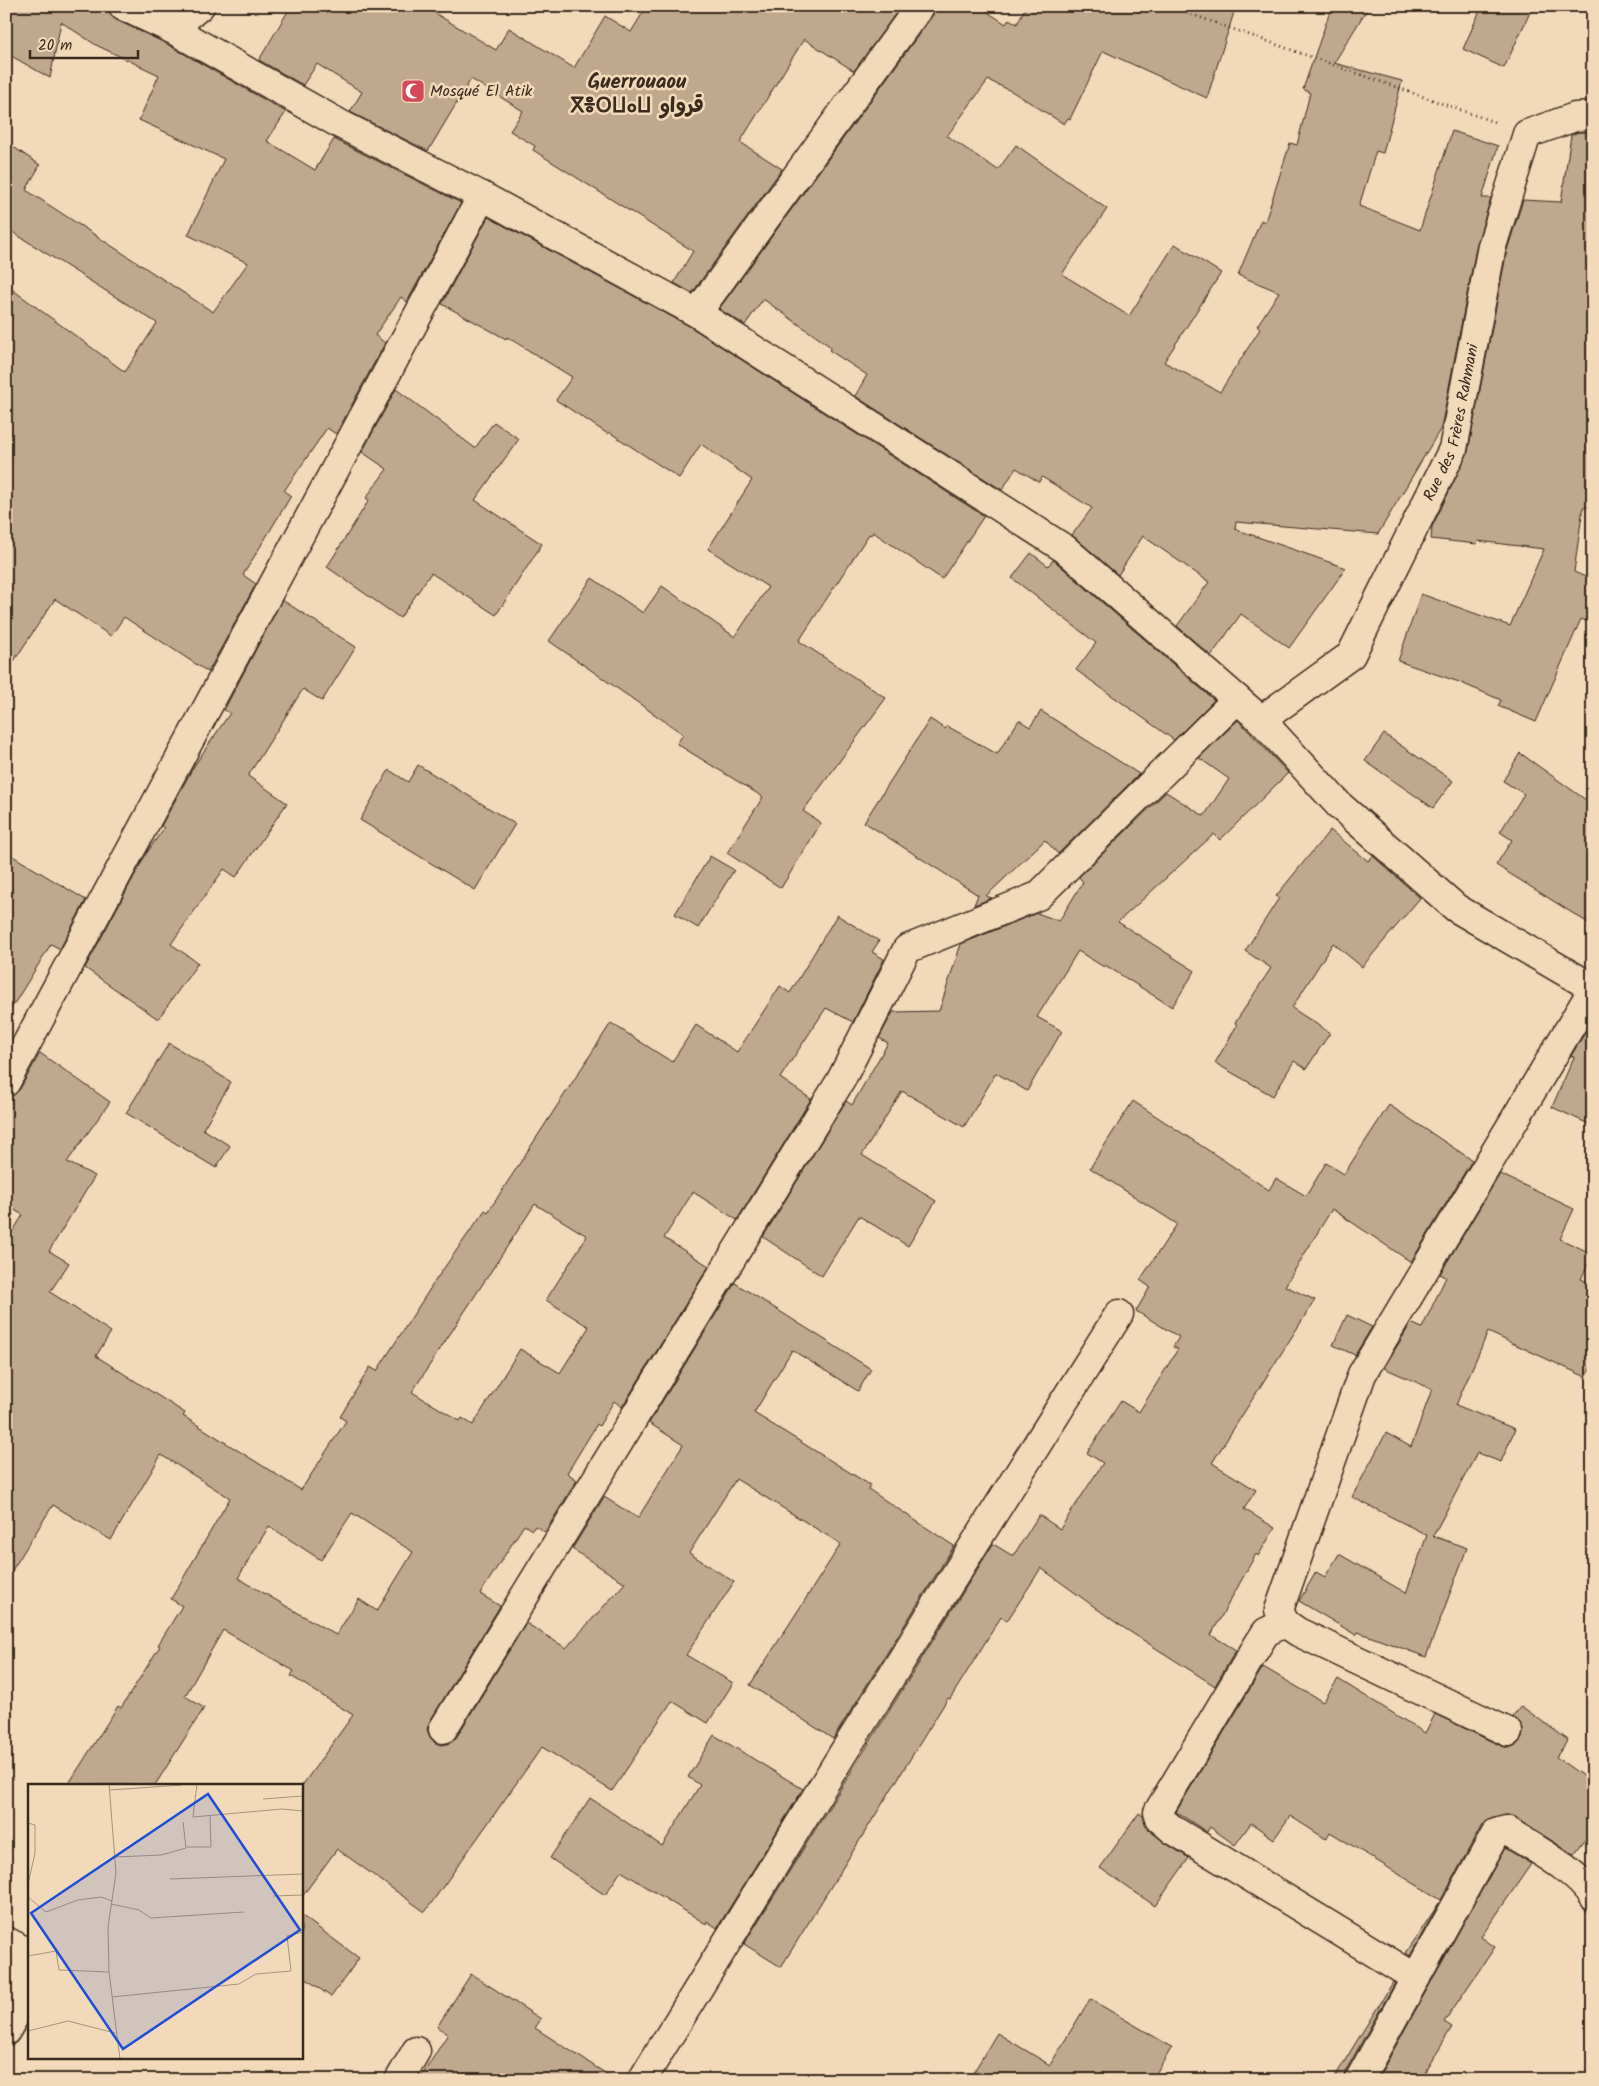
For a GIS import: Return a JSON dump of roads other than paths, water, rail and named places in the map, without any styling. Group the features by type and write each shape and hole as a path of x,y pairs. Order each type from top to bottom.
{"street":[{"path":"123,6 172,29 340,124 482,196 697,313 1065,549 1261,720 1339,804 1456,908 1593,988 1362,1374 1279,1610 1284,1623 1298,1632 1508,1732"},
{"path":"172,29 200,6"},
{"path":"697,313 920,6"},
{"name":"Rue des Frères Rahmani","path":"1261,720 1351,655 1453,449 1492,246 1527,134 1575,117 1593,116"},
{"path":"6,1082 482,196"},
{"path":"443,1729 840,1080 907,949 1038,896 1237,699"},
{"path":"642,2080 850,1742 1119,1314"},
{"path":"1284,1623 1266,1632 1158,1812 1158,1818 1173,1830 1416,1978"},
{"path":"1359,2080 1496,1833 1506,1830 1537,1850 1586,1886 1593,1897"},
{"path":"6,1941 16,1946 19,2009 6,2031"},
{"path":"399,2080 416,2051"}],"place":[{"name":"Mosqué El Atik","path":"413,91"}],"district":[{"name":"Guerrouaou ⴳⴻⵔⵡⴰⵡ قرواو","path":"637,94"}]}
